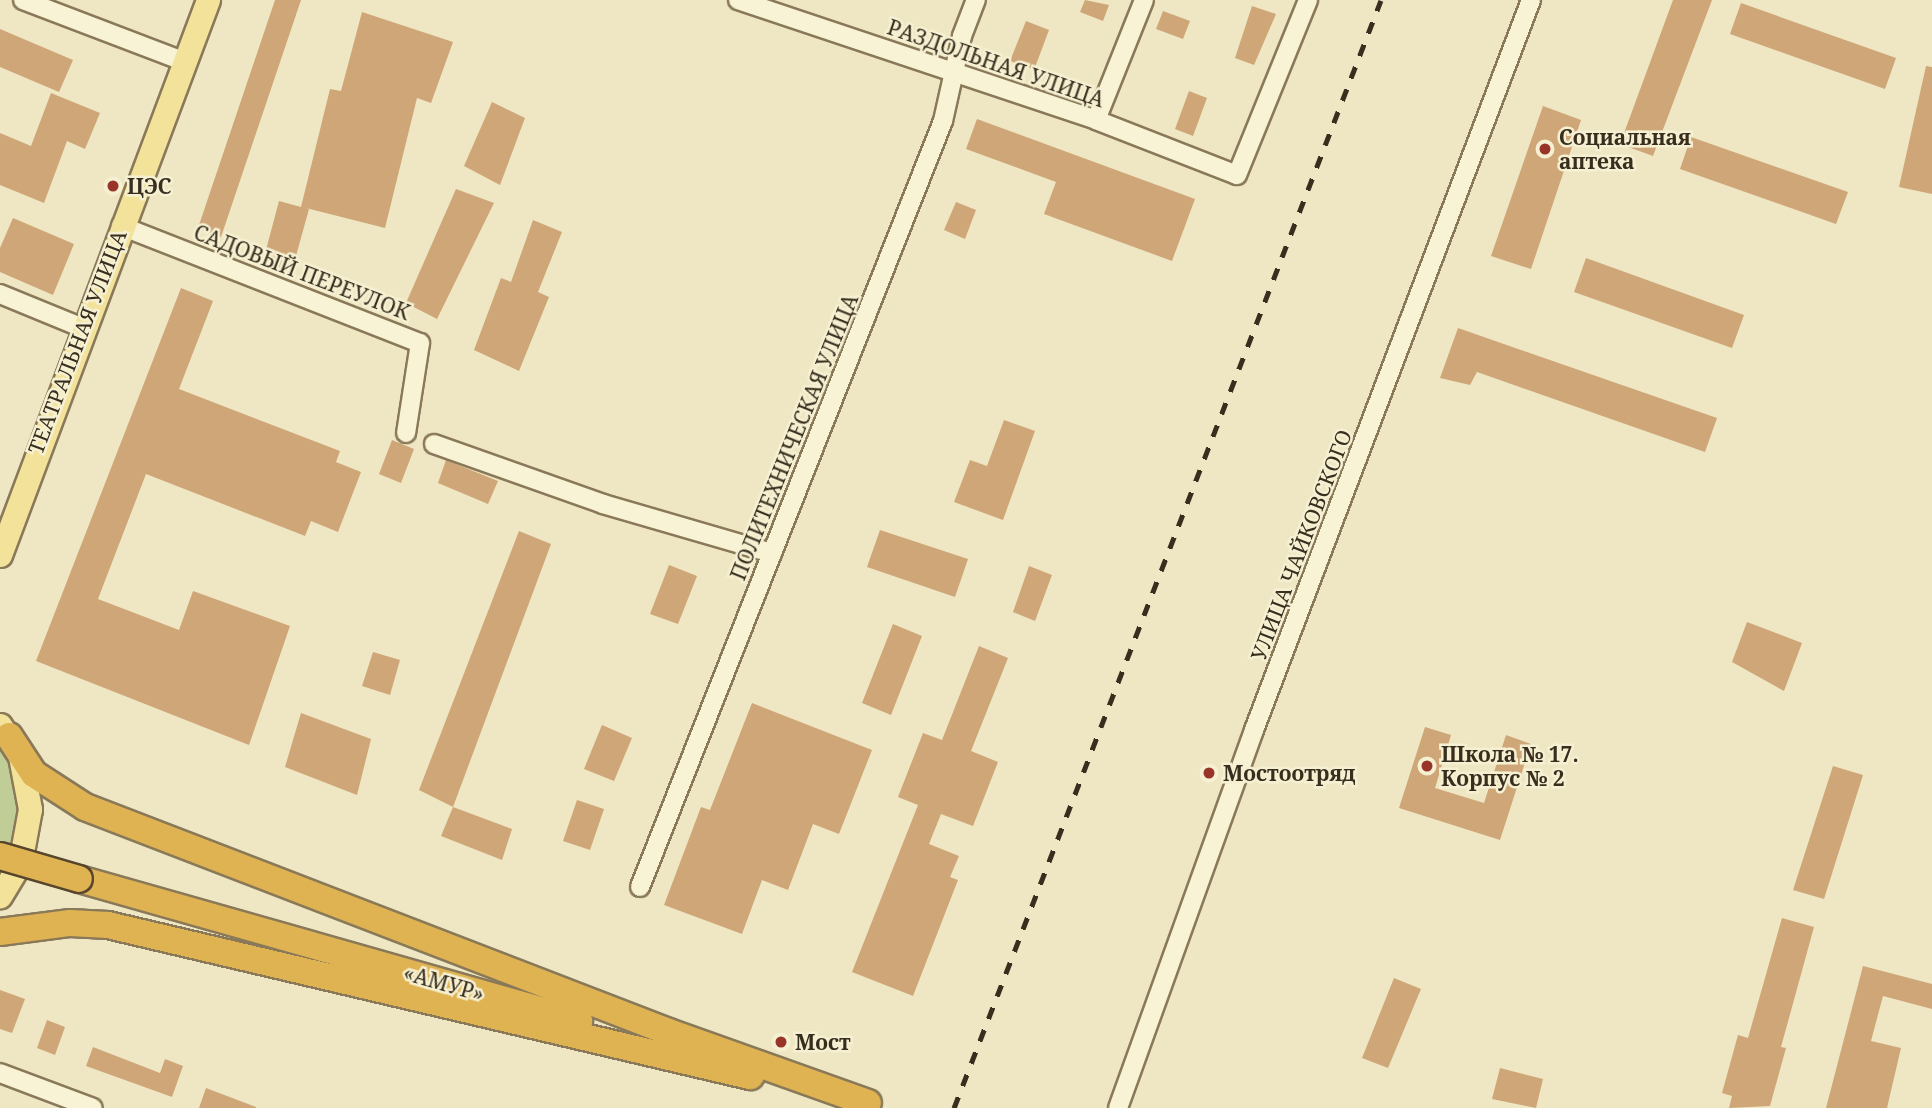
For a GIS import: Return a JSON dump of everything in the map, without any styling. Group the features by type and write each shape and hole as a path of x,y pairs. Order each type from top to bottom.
{"highway":[{"path":"3,727 34,774 85,807 669,1032 878,1105"},
{"name":"«АМУР»","path":"0,856 878,1105"},
{"path":"0,932 69,923 108,925 878,1105"}],"main road":[{"name":"ТЕАТРАЛЬНАЯ УЛИЦА","path":"0,555 4,535 208,0"},
{"path":"0,896 20,863 30,809 27,782 3,727"}],"street":[{"path":"23,0 185,62"},
{"name":"РАЗДОЛЬНАЯ УЛИЦА","path":"738,0 1096,120 1237,175 1308,0"},
{"name":"ПОЛИТЕХНИЧЕСКАЯ УЛИЦА","path":"640,887 943,121 953,73 976,0"},
{"path":"1096,120 1144,0"},
{"name":"УЛИЦА ЧАЙКОВСКОГО","path":"1118,1108 1254,730 1531,0"},
{"name":"САДОВЫЙ ПЕРЕУЛОК","path":"121,226 419,343 406,433"},
{"path":"0,293 83,328"},
{"path":"435,444 603,504 772,553"},
{"path":"0,1073 93,1108"}],"green space":[{"path":"0,741 10,761 20,809 18,834 0,879"}],"building":[{"path":"275,0 301,0 221,237 198,228"},
{"path":"1085,0 1109,5 1103,21 1080,12"},
{"path":"1673,0 1712,0 1653,156 1620,144"},
{"path":"1741,3 1896,58 1885,89 1730,34"},
{"path":"1252,6 1276,14 1254,65 1235,58"},
{"path":"1163,11 1190,21 1183,39 1156,29"},
{"path":"362,12 453,42 431,103 417,98 385,228 302,207 309,209 291,274 262,265 279,201 301,207 330,89 341,91"},
{"path":"1026,21 1049,30 1034,70 1010,61"},
{"path":"0,29 73,60 59,92 0,67"},
{"path":"1926,66 1932,67 1932,194 1899,187"},
{"path":"1189,91 1207,98 1193,136 1175,129"},
{"path":"51,93 100,113 85,149 67,141 44,203 0,185 0,133 31,146"},
{"path":"492,102 525,118 500,185 464,166"},
{"path":"1543,106 1581,120 1531,269 1491,256"},
{"path":"977,119 1195,199 1172,261 1044,214 1056,182 966,149"},
{"path":"1691,137 1848,192 1836,224 1680,169"},
{"path":"456,189 494,203 437,319 406,303"},
{"path":"956,202 976,210 965,239 944,230"},
{"path":"13,218 74,244 53,295 0,272 0,248"},
{"path":"533,220 562,232 538,292 549,297 519,371 474,350 501,278 511,282"},
{"path":"1586,258 1744,315 1732,348 1574,292"},
{"path":"181,288 213,301 179,389 340,451 336,462 361,472 338,532 311,521 305,536 146,474 98,599 179,630 193,591 290,626 249,745 36,661"},
{"path":"1458,328 1717,418 1705,452 1477,372 1470,385 1440,378"},
{"path":"1004,420 1035,431 1003,520 954,502 970,460 987,466"},
{"path":"392,440 414,449 401,483 379,474"},
{"path":"446,460 498,481 488,504 438,483"},
{"path":"880,530 968,559 955,597 867,567"},
{"path":"519,531 551,544 453,807 419,790"},
{"path":"669,565 697,576 678,624 650,614"},
{"path":"1029,566 1052,575 1035,621 1013,612"},
{"path":"1747,622 1802,643 1784,691 1732,662"},
{"path":"893,624 922,636 891,715 862,703"},
{"path":"979,646 1008,658 971,751 998,762 973,826 941,814 929,844 959,856 950,877 958,880 913,996 852,972 918,805 898,797 923,733 942,740"},
{"path":"373,652 400,660 390,695 362,686"},
{"path":"752,703 872,750 839,834 813,824 788,890 762,880 742,934 664,905 701,807 710,810"},
{"path":"301,713 371,739 357,795 285,767"},
{"path":"602,725 632,738 614,781 584,769"},
{"name":"Школа № 17. Корпус № 2","path":"1425,727 1451,735 1435,788 1484,803 1506,735 1531,744 1500,840 1399,808"},
{"path":"1833,766 1863,775 1824,899 1793,890"},
{"path":"577,800 604,809 590,850 563,841"},
{"path":"453,807 512,829 502,860 441,836"},
{"path":"1782,918 1814,927 1781,1047 1786,1048 1770,1106 1729,1108 1732,1096 1722,1093 1738,1035 1748,1038"},
{"path":"1863,966 1932,984 1932,1009 1883,996 1871,1041 1901,1048 1887,1108 1826,1108"},
{"path":"1394,978 1421,989 1388,1068 1362,1058"},
{"path":"0,990 25,999 12,1033 0,1029"},
{"path":"47,1020 65,1027 55,1055 37,1048"},
{"path":"93,1047 160,1073 165,1059 183,1066 172,1097 86,1066"},
{"path":"1500,1068 1543,1079 1536,1108 1492,1099"},
{"path":"206,1088 256,1107 256,1108 199,1108"}],"railway":[{"path":"954,1108 1381,0"}],"place":[{"name":"Социальная аптека","path":"1545,149"},
{"name":"ЦЭС","path":"113,186"},
{"name":"Школа № 17. Корпус № 2","path":"1427,766"},
{"name":"Мостоотряд","path":"1209,773"},
{"name":"Мост","path":"781,1042"}]}
